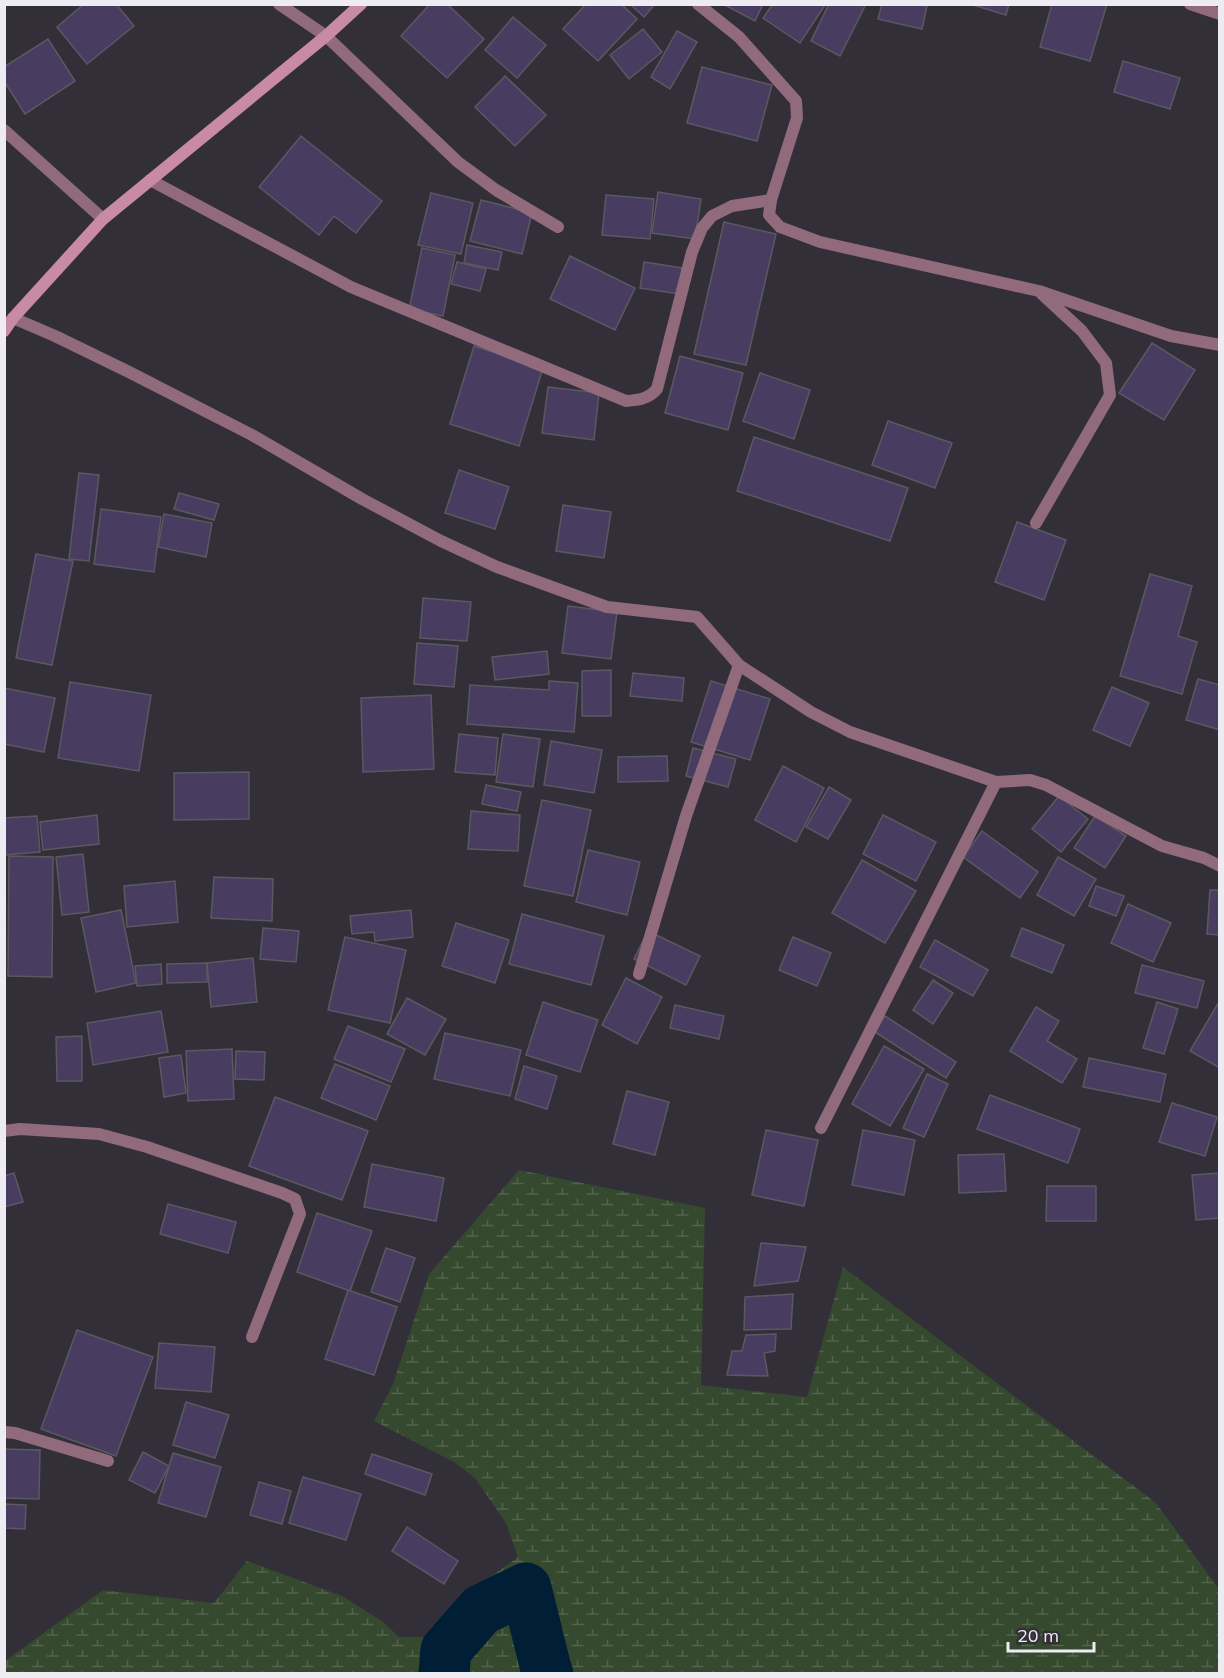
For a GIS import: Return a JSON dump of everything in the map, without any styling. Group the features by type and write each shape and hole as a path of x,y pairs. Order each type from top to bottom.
{"street":[{"path":"279,4 326,36 458,162 496,190 558,227"},
{"path":"4,331 102,219 326,36 360,4"},
{"path":"698,4 739,37 796,101 797,118 771,200 769,215 780,227 820,242 1039,291 1171,336 1220,345"},
{"path":"1190,4 1220,14"},
{"path":"4,130 102,219"},
{"path":"150,180 351,287 626,401 642,400 657,389 692,252 702,228 712,216 732,206 771,200"},
{"path":"1036,523 1110,395 1106,363 1082,331 1039,291"},
{"path":"13,318 55,336 231,425 362,499 441,541 497,567 607,608 697,617 739,665 811,712 850,732 996,782 1030,780 1046,785 1162,846 1204,858 1220,866"},
{"path":"639,974 686,816 739,665"},
{"path":"820,1128 996,782"},
{"path":"4,1131 20,1129 99,1134 147,1147 295,1199 300,1214 252,1337"},
{"path":"4,1432 15,1433 108,1461"}],"green space":[{"path":"519,1170 705,1208 701,1385 807,1397 843,1267 1156,1503 1219,1589 1219,1673 5,1673 5,1661 103,1590 214,1603 247,1561 342,1596 382,1621 399,1637 437,1637 456,1610 489,1578 518,1557 506,1523 475,1478 454,1462 374,1421 393,1384 429,1274"}],"building":[{"path":"84,4 116,4 134,26 87,64 57,27"},
{"path":"430,4 447,4 484,39 447,78 401,36"},
{"path":"586,4 621,4 637,19 598,61 563,29"},
{"path":"630,4 655,4 644,17"},
{"path":"723,4 763,4 755,21"},
{"path":"773,4 825,5 800,43 763,18"},
{"path":"829,4 866,4 840,56 811,41"},
{"path":"882,4 927,6 922,29 878,19"},
{"path":"970,4 1009,4 1006,15"},
{"path":"1052,4 1107,4 1090,61 1040,47"},
{"path":"513,17 546,45 517,78 485,50"},
{"path":"643,29 662,52 629,79 610,55"},
{"path":"677,31 697,42 670,89 651,77"},
{"path":"48,39 75,81 25,114 4,81 4,67"},
{"path":"1123,61 1180,78 1170,109 1114,92"},
{"path":"702,67 772,85 757,141 687,123"},
{"path":"505,76 546,115 515,146 475,107"},
{"path":"301,136 382,201 356,233 334,216 319,235 259,187"},
{"path":"658,192 701,199 695,239 652,233"},
{"path":"431,193 473,203 461,254 418,245"},
{"path":"606,195 654,199 650,239 602,235"},
{"path":"481,200 532,213 522,254 470,241"},
{"path":"724,222 776,234 746,365 694,354"},
{"path":"467,245 502,252 498,270 464,263"},
{"path":"422,248 455,255 443,316 409,309"},
{"path":"570,256 635,288 615,330 550,299"},
{"path":"457,262 486,269 480,291 451,284"},
{"path":"644,262 682,268 679,294 640,288"},
{"path":"1152,343 1195,370 1164,420 1119,393"},
{"path":"474,346 543,368 519,446 450,424"},
{"path":"680,356 743,373 728,430 665,413"},
{"path":"760,373 810,390 794,439 743,421"},
{"path":"548,387 599,393 594,440 542,433"},
{"path":"888,421 952,443 935,488 872,465"},
{"path":"754,437 908,488 890,541 737,491"},
{"path":"459,470 509,487 495,529 445,513"},
{"path":"79,473 99,475 89,561 69,559"},
{"path":"179,493 219,504 214,520 174,509"},
{"path":"563,505 611,512 604,558 556,551"},
{"path":"101,509 161,517 154,572 94,564"},
{"path":"164,514 212,523 206,557 158,547"},
{"path":"1017,522 1066,540 1044,600 995,582"},
{"path":"36,554 73,561 52,665 16,658"},
{"path":"1150,574 1192,586 1178,636 1197,642 1182,694 1120,676"},
{"path":"423,598 471,602 467,641 420,638"},
{"path":"568,606 617,612 611,659 562,653"},
{"path":"417,643 458,646 454,687 414,684"},
{"path":"547,651 549,674 495,680 492,657"},
{"path":"611,670 611,716 582,716 582,671"},
{"path":"633,673 684,678 682,701 630,696"},
{"path":"1198,679 1220,685 1220,730 1186,720"},
{"path":"549,681 578,683 574,732 467,724 470,685 549,690"},
{"path":"711,681 770,699 750,760 691,742"},
{"path":"70,682 151,695 139,771 58,758"},
{"path":"1112,687 1149,703 1130,746 1093,730"},
{"path":"4,688 55,698 44,752 4,744"},
{"path":"431,695 434,769 363,772 361,698"},
{"path":"459,734 498,738 495,775 455,772"},
{"path":"503,734 540,739 533,787 496,782"},
{"path":"551,741 602,750 594,793 544,785"},
{"path":"693,748 736,759 728,787 686,776"},
{"path":"667,756 668,781 618,782 618,757"},
{"path":"783,766 824,788 796,842 755,820"},
{"path":"249,772 249,819 174,820 174,773"},
{"path":"486,785 521,792 517,811 482,804"},
{"path":"829,787 851,800 828,839 806,827"},
{"path":"1059,796 1088,819 1061,852 1032,829"},
{"path":"542,800 591,810 573,896 524,886"},
{"path":"471,811 520,815 518,851 468,849"},
{"path":"97,815 99,844 43,850 40,822"},
{"path":"883,815 936,842 916,881 863,854"},
{"path":"37,816 40,852 4,855 4,818"},
{"path":"1095,816 1126,836 1105,868 1074,848"},
{"path":"982,831 1038,872 1020,898 963,857"},
{"path":"588,850 640,862 627,915 576,902"},
{"path":"83,854 89,912 62,915 56,857"},
{"path":"9,856 53,857 52,977 8,976"},
{"path":"1058,857 1096,879 1074,916 1037,895"},
{"path":"862,860 916,891 885,943 832,913"},
{"path":"214,877 273,879 272,921 211,918"},
{"path":"175,881 178,922 127,927 124,886"},
{"path":"1096,886 1124,896 1116,916 1089,906"},
{"path":"1210,890 1220,890 1220,935 1207,934"},
{"path":"1128,904 1171,923 1153,962 1111,943"},
{"path":"121,910 136,983 96,992 81,918"},
{"path":"411,910 413,937 375,941 374,932 352,934 350,916"},
{"path":"522,914 604,936 591,985 509,964"},
{"path":"456,923 509,940 495,983 442,966"},
{"path":"263,928 299,931 296,962 260,959"},
{"path":"1022,928 1064,945 1052,973 1011,956"},
{"path":"648,931 700,956 686,985 634,959"},
{"path":"345,937 406,950 390,1023 328,1010"},
{"path":"793,937 831,953 817,986 779,970"},
{"path":"935,940 988,970 973,996 920,967"},
{"path":"253,958 257,1002 211,1007 207,963"},
{"path":"207,963 207,982 167,983 167,964"},
{"path":"161,964 162,984 137,986 135,966"},
{"path":"1142,965 1204,981 1197,1008 1135,993"},
{"path":"626,978 662,997 637,1044 602,1025"},
{"path":"933,980 953,993 933,1024 913,1010"},
{"path":"407,998 446,1019 425,1055 387,1034"},
{"path":"1220,1000 1220,1068 1190,1051"},
{"path":"543,1002 598,1020 580,1072 526,1055"},
{"path":"1157,1002 1178,1009 1164,1054 1143,1048"},
{"path":"675,1005 724,1016 719,1039 670,1028"},
{"path":"1036,1007 1059,1021 1047,1041 1077,1059 1062,1083 1010,1051"},
{"path":"161,1011 168,1052 93,1065 87,1023"},
{"path":"885,1016 956,1062 946,1078 875,1032"},
{"path":"348,1026 405,1049 391,1082 334,1059"},
{"path":"445,1033 521,1050 510,1096 434,1079"},
{"path":"82,1036 82,1081 57,1081 56,1037"},
{"path":"884,1046 924,1069 890,1126 852,1104"},
{"path":"232,1049 234,1099 188,1101 186,1051"},
{"path":"236,1051 265,1052 264,1080 235,1079"},
{"path":"181,1055 186,1093 164,1097 159,1058"},
{"path":"1089,1058 1166,1074 1160,1102 1083,1087"},
{"path":"335,1064 390,1086 376,1120 321,1098"},
{"path":"524,1066 557,1076 547,1109 515,1099"},
{"path":"927,1074 948,1084 924,1137 903,1128"},
{"path":"627,1091 669,1102 655,1155 613,1144"},
{"path":"990,1095 1080,1129 1068,1163 977,1129"},
{"path":"275,1097 368,1131 342,1200 249,1166"},
{"path":"1172,1103 1217,1117 1205,1156 1159,1142"},
{"path":"766,1130 818,1140 804,1206 752,1195"},
{"path":"863,1130 915,1140 904,1195 852,1185"},
{"path":"1004,1154 1006,1191 959,1193 958,1155"},
{"path":"372,1164 444,1178 436,1221 364,1207"},
{"path":"14,1173 23,1202 4,1207 4,1176"},
{"path":"1220,1173 1220,1218 1196,1220 1192,1175"},
{"path":"1047,1186 1096,1186 1096,1221 1046,1221"},
{"path":"168,1204 236,1222 228,1253 160,1234"},
{"path":"317,1213 372,1231 350,1291 297,1272"},
{"path":"761,1243 806,1247 798,1281 754,1286"},
{"path":"386,1248 415,1258 400,1302 371,1292"},
{"path":"348,1290 397,1307 374,1375 325,1359"},
{"path":"793,1294 791,1329 744,1330 745,1297"},
{"path":"77,1330 153,1357 116,1456 41,1429"},
{"path":"776,1334 775,1351 764,1353 768,1376 727,1375 732,1351 742,1351 746,1335"},
{"path":"159,1343 215,1347 211,1392 155,1388"},
{"path":"186,1402 229,1415 215,1458 173,1445"},
{"path":"4,1449 40,1450 39,1499 4,1498"},
{"path":"143,1452 169,1466 155,1493 129,1480"},
{"path":"173,1453 221,1467 206,1517 158,1503"},
{"path":"372,1454 432,1474 425,1495 365,1474"},
{"path":"303,1477 361,1494 346,1540 289,1523"},
{"path":"259,1482 291,1491 282,1524 250,1515"},
{"path":"4,1504 26,1505 25,1529 4,1528"},
{"path":"407,1527 458,1561 444,1584 392,1551"}],"waterway":[{"path":"444,1674 446,1650 481,1610 526,1588 548,1674"}]}
